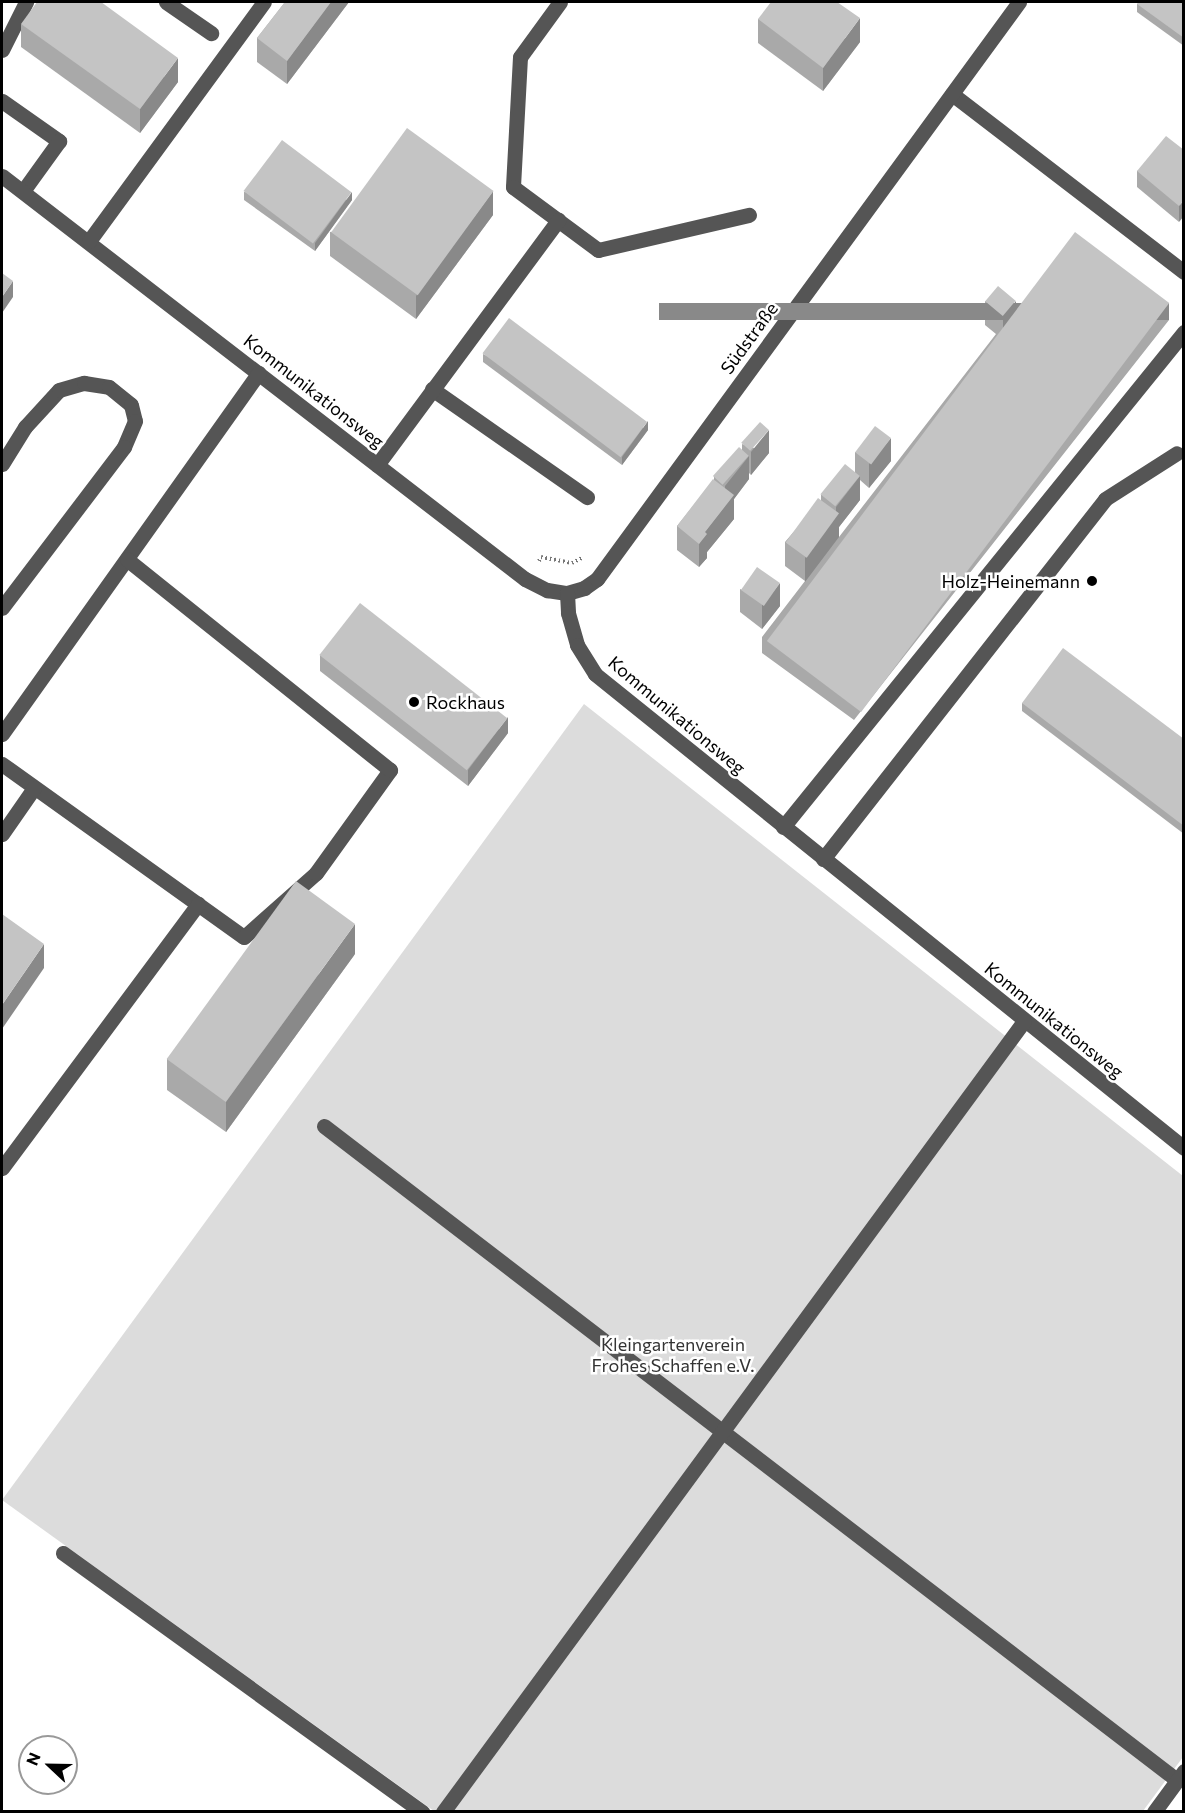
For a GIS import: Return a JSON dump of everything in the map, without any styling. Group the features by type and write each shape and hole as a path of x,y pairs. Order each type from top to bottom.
{"street":[{"path":"2,50 26,2"},
{"path":"166,2 211,33"},
{"path":"89,241 264,2"},
{"path":"560,2 520,57 513,187 598,250 749,215"},
{"name":"Südstraße","path":"567,592 584,588 597,579 1019,2"},
{"path":"951,94 1184,272"},
{"path":"2,101 59,141 23,191"},
{"name":"Kommunikationsweg","path":"2,176 525,579 547,590 567,592 568,613 577,645 594,674 1184,1148"},
{"path":"377,465 558,220"},
{"path":"783,827 1184,332"},
{"path":"2,734 259,374"},
{"path":"2,464 25,427 60,390 84,382 108,387 131,405 135,421 124,447 2,608"},
{"path":"432,389 587,497"},
{"path":"823,859 1105,499 1177,453"},
{"path":"2,764 244,937 316,873 390,770 127,559"},
{"path":"2,834 34,788"},
{"path":"2,1168 198,904"},
{"path":"443,1812 1024,1021"},
{"path":"324,1126 722,1433 1180,1775 1154,1812"},
{"path":"63,1553 422,1812"}],"green space":[{"name":"Kleingartenverein Frohes Schaffen e.V.","path":"584,704 1183,1176 1183,1757 1143,1811 434,1811 2,1500"}],"building":[{"path":"37,2 101,2 178,58 140,109 21,24"},
{"path":"285,2 331,2 287,61 257,38"},
{"path":"771,2 837,2 860,18 823,68 758,19"},
{"path":"1138,2 1184,2 1184,38 1137,4"},
{"path":"407,128 494,191 418,295 331,232"},
{"path":"1166,136 1184,150 1184,200 1179,206 1137,171"},
{"path":"282,140 351,192 313,243 243,191"},
{"path":"1075,232 1169,303 861,712 767,641"},
{"path":"2,273 13,281 2,297"},
{"path":"998,286 1016,301 1003,316 985,301"},
{"path":"509,318 647,422 621,457 483,353"},
{"path":"760,422 769,430 750,451 741,443"},
{"path":"875,426 891,438 871,464 855,452"},
{"path":"739,447 749,456 723,485 713,476"},
{"path":"845,464 860,476 835,506 820,494"},
{"path":"713,479 734,495 705,532 707,534 699,544 677,526"},
{"path":"818,498 839,513 807,558 786,542"},
{"path":"757,567 780,583 764,606 741,590"},
{"name":"Rockhaus","path":"360,603 507,718 467,770 319,655"},
{"path":"1063,648 1184,739 1184,826 1022,703"},
{"path":"296,881 355,924 226,1102 167,1059"},
{"path":"2,914 44,944 2,1005"}],"place":[{"name":"Holz-Heinemann","path":"1092,581"},
{"name":"Rockhaus","path":"414,702"}]}
